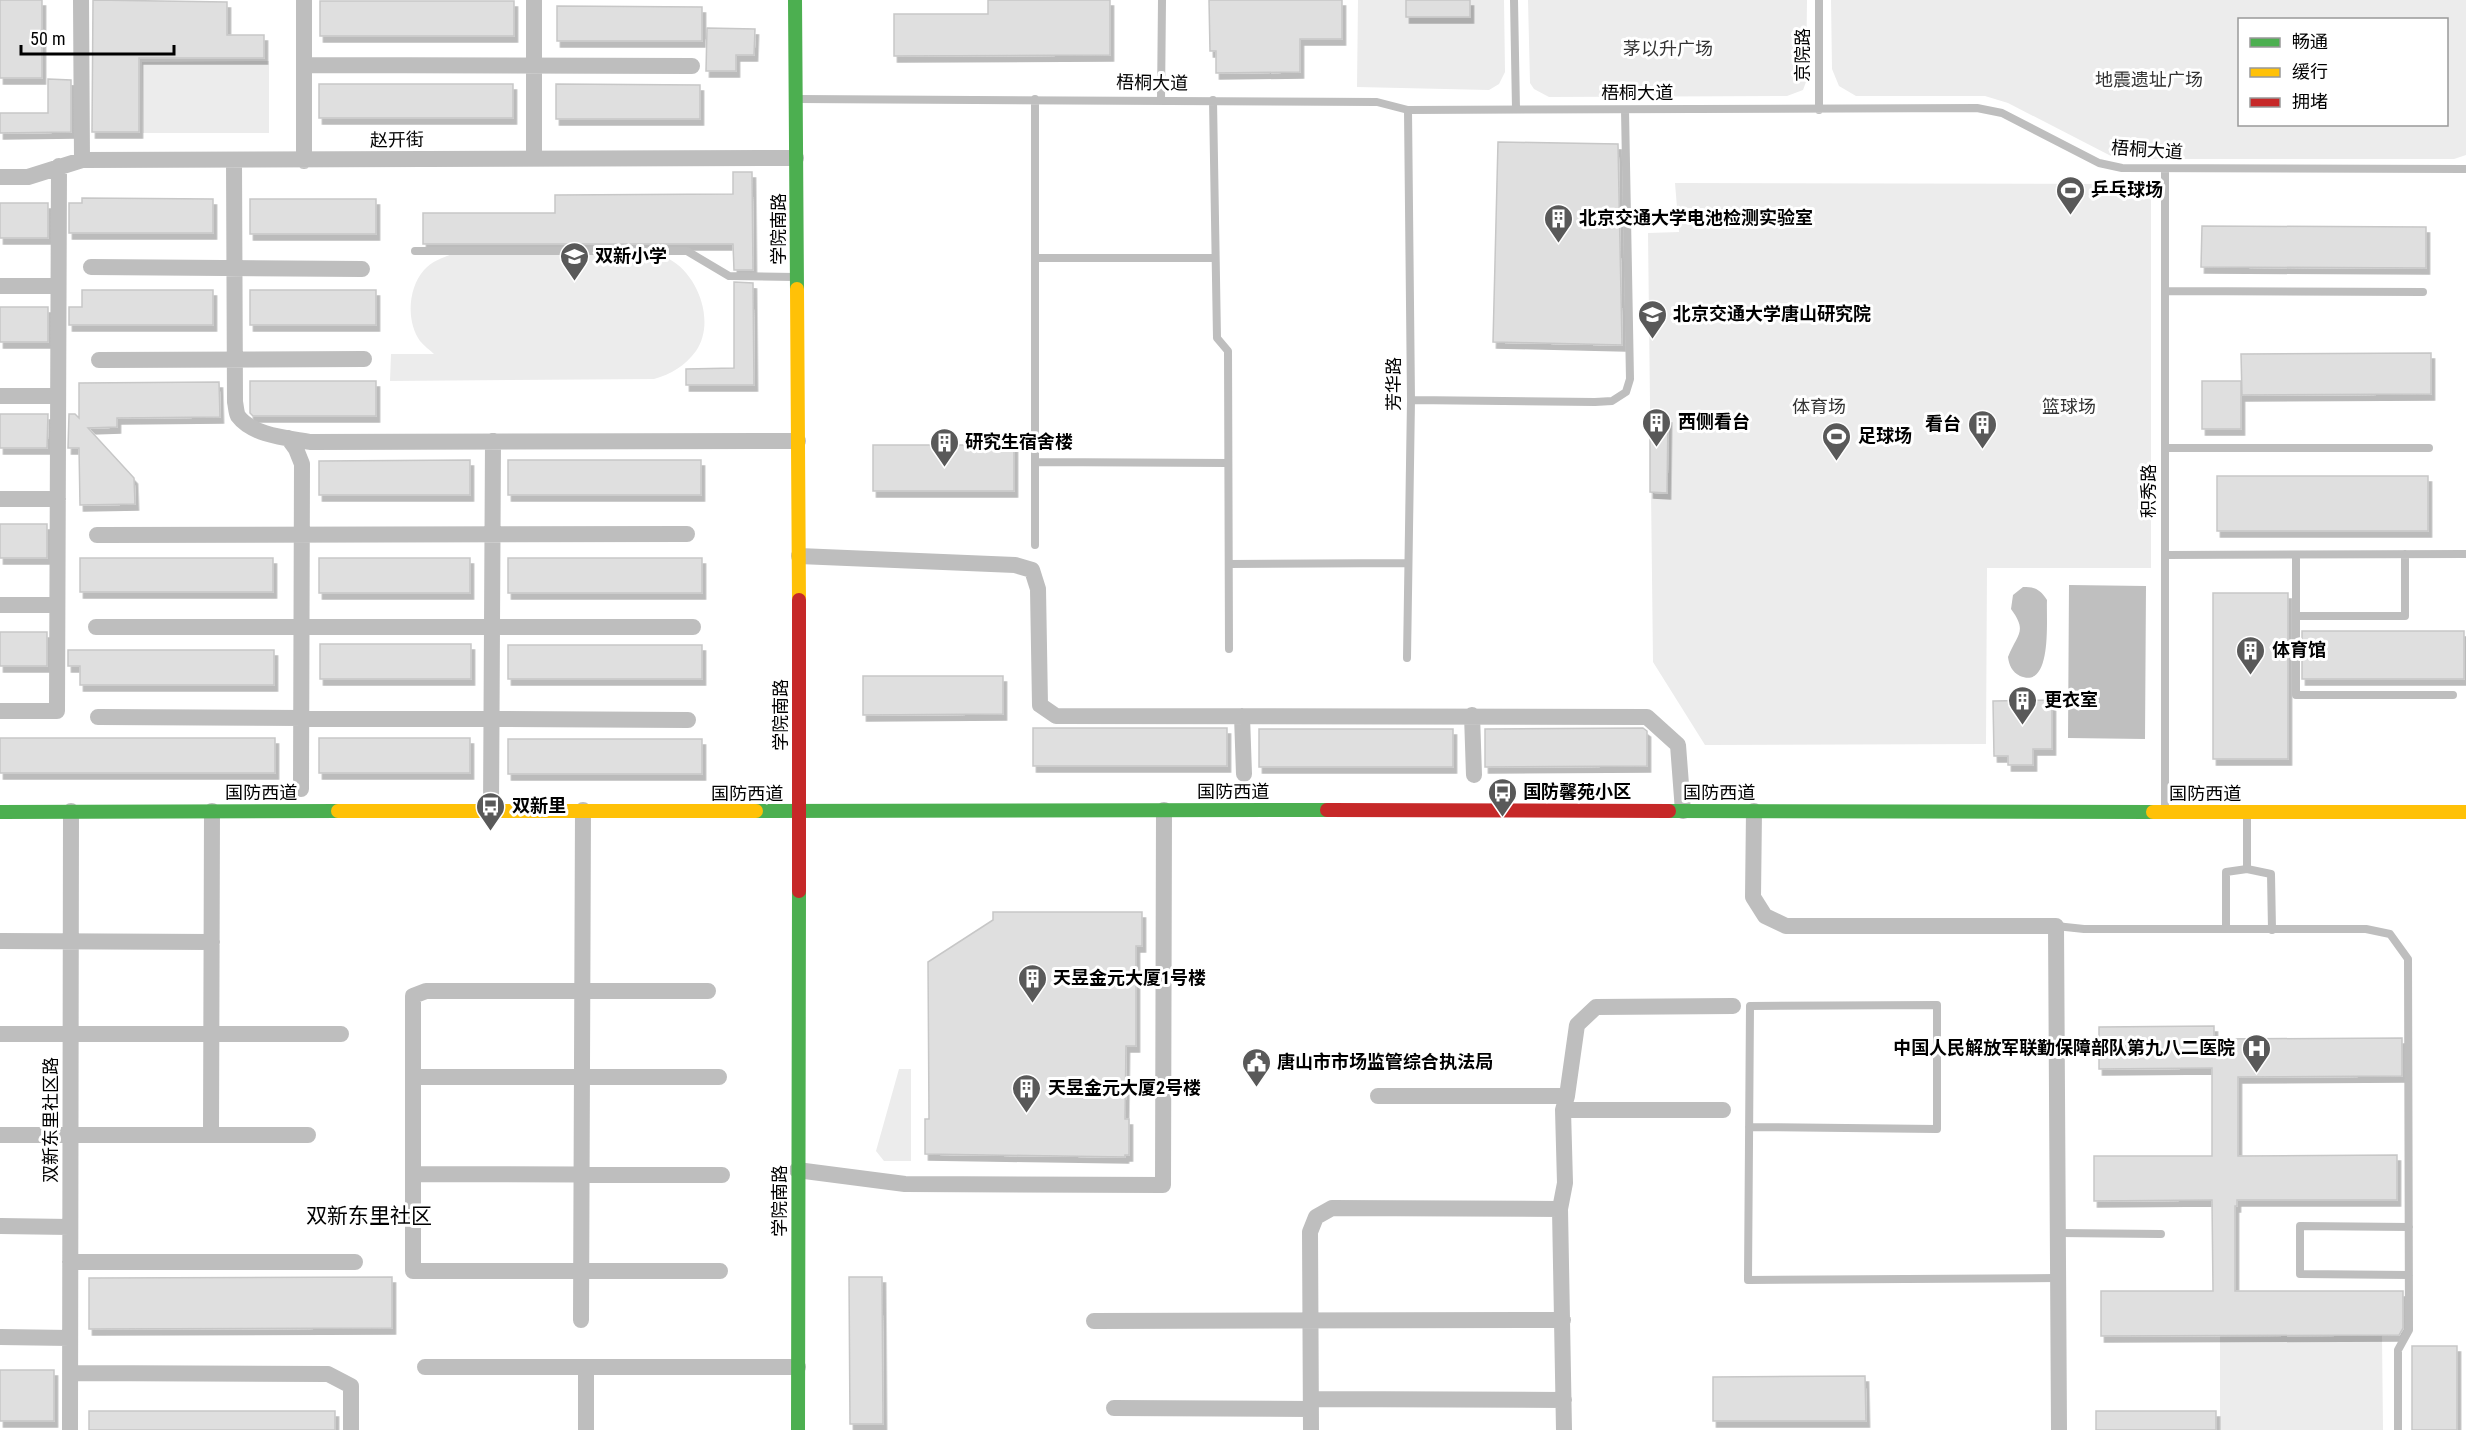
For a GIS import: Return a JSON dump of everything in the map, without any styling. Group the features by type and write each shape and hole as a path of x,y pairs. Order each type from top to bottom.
{"street":[{"path":"81,0 82,160"},
{"path":"304,0 304,161"},
{"path":"534,0 534,158"},
{"name":"学院南路","path":"795,0 799,556 798,1430"},
{"path":"304,66 692,66"},
{"name":"赵开街","path":"0,177 28,177 82,160 796,158"},
{"path":"234,161 235,402 238,415 255,429 310,441 798,441"},
{"path":"0,711 57,711 59,166"},
{"path":"91,267 362,269"},
{"path":"0,286 58,286"},
{"path":"99,360 364,359"},
{"path":"0,396 58,396"},
{"path":"288,438 296,449 302,464 301,789"},
{"path":"491,810 493,441"},
{"path":"0,499 58,499"},
{"path":"97,535 687,534"},
{"path":"799,556 1016,565 1032,570 1038,590 1040,705 1056,716 1647,717 1678,745 1683,811"},
{"path":"0,605 57,605"},
{"path":"96,627 492,629 693,627"},
{"path":"1472,715 1474,775"},
{"path":"1242,716 1244,774"},
{"path":"98,717 688,720"},
{"name":"国防西道","path":"0,812 491,810 2466,812"},
{"path":"582,1320 583,810"},
{"path":"797,1170 905,1184 1163,1185 1164,810"},
{"name":"双新东里社区路","path":"70,811 70,1430"},
{"path":"211,1135 212,811"},
{"path":"1754,811 1753,897 1765,916 1786,926 2056,926 2059,1430"},
{"path":"0,941 212,942"},
{"path":"708,991 426,991 413,996 413,1271 720,1271"},
{"path":"1564,1430 1560,1209 1565,1183 1565,1103 1577,1025 1596,1007 1733,1006"},
{"path":"0,1034 341,1034"},
{"path":"413,1077 719,1077"},
{"path":"1378,1096 1723,1110"},
{"path":"0,1135 308,1135"},
{"path":"413,1174 722,1175"},
{"path":"1311,1430 1310,1232 1316,1217 1332,1208 1560,1209"},
{"path":"0,1226 70,1227"},
{"path":"70,1262 355,1262"},
{"path":"1094,1321 1563,1320"},
{"path":"0,1337 70,1338"},
{"path":"425,1367 798,1367"},
{"path":"586,1368 586,1430"},
{"path":"70,1373 328,1374 351,1386 351,1430"},
{"path":"1114,1408 1564,1400"}],"lane":[{"path":"1161,100 1162,0"},
{"path":"1514,0 1516,109"},
{"name":"京院路","path":"1819,0 1819,111"},
{"name":"梧桐大道","path":"795,99 1377,102 1408,110 1819,111 1977,108 2002,112 2099,163 2122,168 2165,170 2466,169"},
{"path":"1035,99 1035,545"},
{"path":"1213,100 1217,338 1228,351 1229,649"},
{"name":"芳华路","path":"1407,658 1411,400 1408,110"},
{"path":"1411,400 1595,402 1612,401 1626,392 1630,380 1625,110"},
{"name":"积秀路","path":"2165,170 2165,812"},
{"path":"415,251 687,251 729,276 797,276"},
{"path":"1035,258 1214,258"},
{"path":"2165,291 2423,292"},
{"path":"2165,448 2429,448"},
{"path":"1035,462 1228,463"},
{"path":"2296,616 2405,616 2404,554"},
{"path":"2166,555 2466,554"},
{"path":"2296,555 2296,696 2453,696"},
{"path":"1229,564 1408,562"},
{"path":"2247,812 2247,869"},
{"path":"2226,929 2226,872 2247,869 2271,874 2272,930"},
{"path":"2056,926 2084,929 2366,929 2390,934 2408,959 2409,1330 2398,1350 2398,1430"},
{"path":"1749,1127 1937,1130 1937,1005 1750,1006 1749,1127 1748,1280 2058,1278"},
{"path":"2409,1227 2300,1226 2300,1274 2409,1275"},
{"path":"2058,1233 2162,1234"}],"green space":[{"path":"1358,0 1504,0 1505,72 1499,84 1489,90 1357,87"},
{"name":"茅以升广场","path":"1528,0 1807,0 1806,82 1803,90 1787,96 1549,97 1534,89 1530,83"},
{"name":"地震遗址广场","path":"1831,0 2466,0 2466,155 2454,159 2133,159 2111,156 2008,103 1985,96 1856,96 1839,86 1832,69"},
{"path":"269,61 269,133 143,133 142,62"},
{"name":"体育场","path":"1675,183 2151,184 2151,568 1987,568 1986,744 1705,745 1653,662 1648,233 1679,232"},
{"path":"637,253 662,256 679,266 696,287 701,300 704,313 702,339 692,356 672,372 654,379 390,381 391,354 434,354 415,333 411,305 419,277 437,260 452,254"},
{"path":"899,1069 911,1069 911,1161 884,1161 876,1151"},
{"path":"2220,1335 2382,1335 2383,1430 2220,1430"}],"shaded area":[{"path":"2069,585 2146,586 2145,739 2068,738"},
{"path":"2023,587 2037,589 2047,600 2046,650 2038,673 2031,677 2020,676 2015,672 2008,657 2020,628 2011,609 2013,595"}],"building":[{"path":"0,0 42,0 42,78 0,78"},
{"path":"93,0 227,2 227,35 264,35 264,58 139,58 139,132 92,132"},
{"path":"988,0 1110,0 1110,55 894,56 894,14 988,14"},
{"path":"1209,0 1342,0 1342,39 1300,39 1300,72 1216,73 1216,51 1210,51"},
{"path":"1406,0 1470,0 1470,17 1406,17"},
{"path":"320,1 514,1 514,36 320,36"},
{"path":"557,6 702,7 702,41 557,41"},
{"path":"707,28 755,29 754,55 736,55 736,71 706,71"},
{"path":"48,79 71,80 71,132 0,133 0,113 48,113"},
{"path":"319,84 513,84 513,118 319,118"},
{"path":"556,84 700,85 700,119 556,119"},
{"name":"北京交通大学电池检测实验室","path":"1498,142 1618,144 1622,345 1493,342"},
{"path":"733,172 752,172 753,270 734,270 733,244 423,244 423,213 555,213 555,195 733,194"},
{"path":"82,198 213,199 213,233 69,233 69,203 82,203"},
{"path":"250,199 376,199 376,234 250,234"},
{"path":"0,203 48,203 48,238 0,238"},
{"path":"2202,226 2426,227 2426,268 2201,267"},
{"path":"734,282 753,283 754,385 686,385 686,369 734,368"},
{"path":"82,290 213,290 213,325 69,325 69,307 82,307"},
{"path":"250,290 376,290 376,325 250,325"},
{"path":"0,307 48,307 48,342 0,342"},
{"path":"2431,353 2431,394 2242,395 2241,354"},
{"path":"250,381 376,381 376,416 253,416 250,413"},
{"path":"2202,381 2241,381 2241,429 2202,429"},
{"path":"219,382 220,417 117,418 117,427 88,428 134,478 135,504 80,505 79,448 68,448 69,414 75,414 79,418 79,383"},
{"path":"0,414 48,414 47,448 0,448"},
{"path":"1650,417 1668,417 1667,493 1650,492"},
{"name":"研究生宿舍楼","path":"873,445 1014,445 1014,491 873,491"},
{"path":"470,460 470,495 319,495 319,461"},
{"path":"508,460 701,460 701,495 508,495"},
{"path":"2217,476 2428,476 2428,531 2217,531"},
{"path":"0,524 47,524 47,558 0,558"},
{"path":"80,558 273,558 273,592 80,592"},
{"path":"319,558 470,558 470,593 319,593"},
{"path":"508,558 702,558 702,593 508,593"},
{"name":"体育馆","path":"2213,593 2288,593 2288,759 2213,759"},
{"path":"2302,631 2464,631 2464,679 2302,679"},
{"path":"0,632 47,632 47,666 0,666"},
{"path":"320,644 471,644 471,679 320,679"},
{"path":"508,645 702,645 702,679 508,679"},
{"path":"68,650 274,650 274,685 80,685 80,666 68,666"},
{"path":"863,676 1003,676 1003,714 863,715"},
{"name":"更衣室","path":"2052,700 2052,749 2033,749 2033,765 2008,765 2008,756 1994,756 1993,701"},
{"path":"1033,728 1227,728 1227,766 1033,766"},
{"path":"1643,728 1647,731 1647,766 1485,767 1485,729"},
{"path":"1259,729 1453,729 1453,767 1259,767"},
{"path":"0,738 275,738 275,773 0,773"},
{"path":"319,738 470,738 470,773 319,773"},
{"path":"508,739 702,739 702,774 508,774"},
{"path":"993,912 1142,912 1142,946 1136,946 1136,1046 1126,1046 1125,1119 1129,1119 1129,1155 1125,1157 925,1154 925,1119 929,1119 928,962 993,920"},
{"path":"2214,1026 2214,1039 2402,1038 2402,1076 2238,1077 2238,1156 2397,1155 2397,1200 2237,1200 2237,1206 2235,1206 2235,1291 2403,1291 2403,1328 2399,1335 2101,1336 2101,1291 2213,1291 2212,1200 2094,1201 2094,1156 2212,1156 2212,1068 2099,1069 2099,1027"},
{"path":"392,1277 392,1328 89,1329 89,1278"},
{"path":"849,1277 882,1277 883,1424 850,1424"},
{"path":"2412,1346 2457,1346 2457,1430 2412,1430"},
{"path":"0,1370 54,1370 54,1421 0,1421"},
{"path":"1865,1376 1866,1421 1713,1421 1713,1377"},
{"path":"89,1411 335,1411 335,1430 89,1430"},
{"path":"2096,1411 2216,1411 2216,1430 2096,1430"}],"traffic: fast":[{"path":"795,0 797,289"},
{"path":"756,811 1327,810"},
{"path":"0,812 338,811"},
{"path":"1669,811 2153,812"},
{"path":"798,1430 799,891"}],"traffic: slow":[{"path":"797,289 799,600"},
{"path":"338,811 756,811"},
{"path":"2153,812 2466,812"}],"traffic: jam":[{"path":"799,600 799,891"},
{"path":"1327,810 1669,811"}],"place":[{"name":"乒乓球场","path":"2070,216"},
{"name":"北京交通大学电池检测实验室","path":"1558,244"},
{"name":"双新小学","path":"574,282"},
{"name":"北京交通大学唐山研究院","path":"1652,340"},
{"name":"西侧看台","path":"1657,448"},
{"name":"看台","path":"1982,450"},
{"name":"足球场","path":"1837,462"},
{"name":"研究生宿舍楼","path":"944,468"},
{"name":"体育馆","path":"2251,676"},
{"name":"更衣室","path":"2023,726"},
{"name":"国防馨苑小区","path":"1502,818"},
{"name":"双新里","path":"491,832"},
{"name":"天昱金元大厦1号楼","path":"1032,1004"},
{"name":"中国人民解放军联勤保障部队第九八二医院","path":"2256,1074"},
{"name":"唐山市市场监管综合执法局","path":"1256,1088"},
{"name":"天昱金元大厦2号楼","path":"1027,1114"}],"district":[{"name":"双新东里社区","path":"369,1216"}],"park label":[{"name":"篮球场","path":"2069,407"}]}
